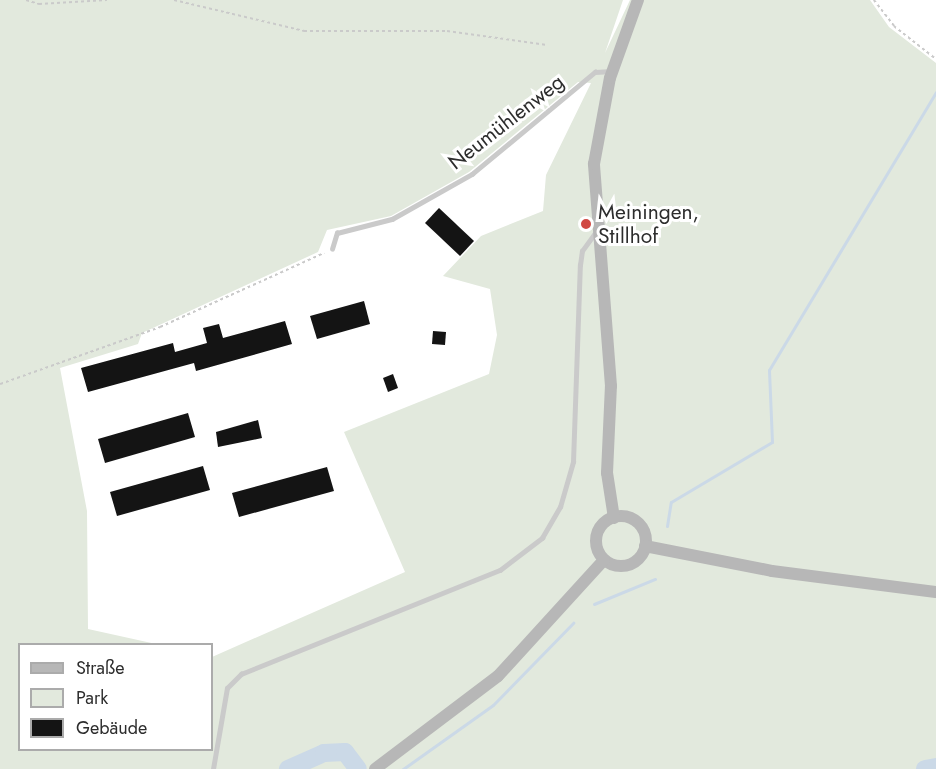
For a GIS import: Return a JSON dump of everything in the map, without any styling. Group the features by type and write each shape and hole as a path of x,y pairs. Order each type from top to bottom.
{"main road":[{"path":"638,0 612,71 594,164 596,232 611,386 608,473 614,518 596,538 604,560 616,566 633,563 645,546"},
{"path":"614,518 639,524 645,546"},
{"path":"645,546 772,571 936,592"},
{"path":"379,766 498,676 604,560"}],"lane":[{"name":"Neumühlenweg","path":"332,249 337,233 392,219 472,174 595,72 612,71"},
{"path":"213,769 226,688 241,674 500,570 542,538 560,507 573,462 580,265 582,251 596,232"}],"path":[{"path":"26,0 107,0"},
{"path":"174,0 304,31 436,30 547,45"},
{"path":"874,0 894,26 936,59"},
{"path":"0,384 160,327 332,249"}],"green space":[{"path":"0,0 623,0 605,53 630,0 870,0 889,27 936,63 936,769 0,769","holes":["578,82 591,83 546,175 543,211 481,236 443,276 490,289 497,335 489,374 344,432 405,572 213,657 213,751 18,751 18,643 151,643 88,629 87,511 60,368 138,344 142,333 318,252 327,230 391,216 469,172"]}],"building":[{"path":"439,208 474,241 460,256 425,223"},
{"path":"364,301 370,324 317,339 310,316"},
{"path":"285,321 292,344 196,371 194,363 88,392 81,368 173,343 175,352 207,343 203,328 219,324 223,338"},
{"path":"433,331 446,332 445,345 432,344"},
{"path":"393,374 398,388 388,392 383,378"},
{"path":"188,413 195,437 105,463 98,439"},
{"path":"258,420 262,438 218,447 216,432"},
{"path":"203,466 210,490 117,516 110,492"},
{"path":"327,467 334,491 239,517 232,493"}],"waterway":[{"path":"667,526 671,502 772,442 769,370 936,92"},
{"path":"594,604 655,579"},
{"path":"403,769 493,705 573,623"},
{"path":"288,769 324,753 345,752 358,769"},
{"path":"925,769 936,767"}],"place":[{"name":"Meiningen, Stillhof","path":"586,224"}]}
